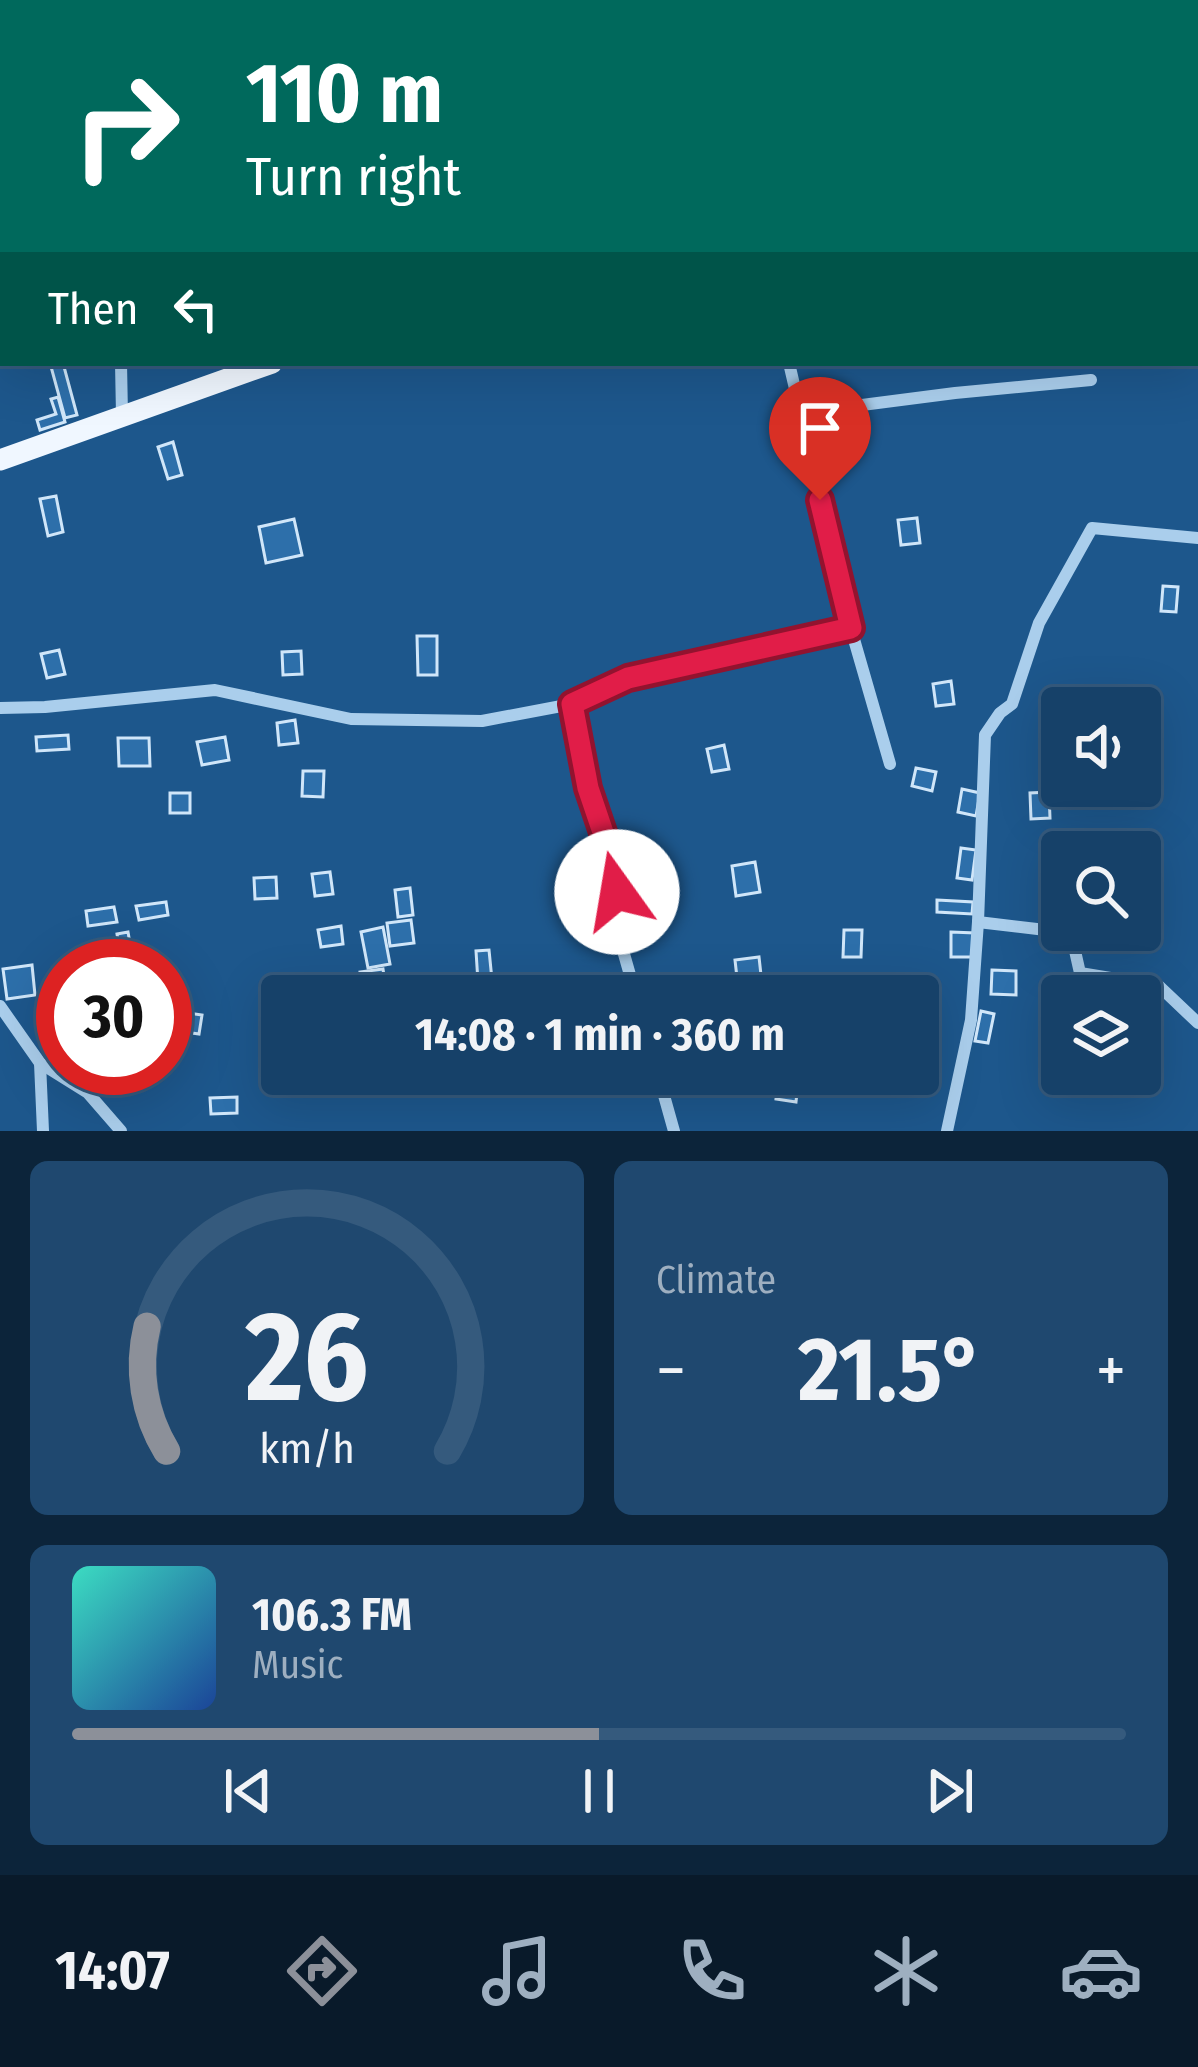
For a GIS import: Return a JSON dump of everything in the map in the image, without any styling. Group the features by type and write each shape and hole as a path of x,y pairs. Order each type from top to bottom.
{"main road":[{"path":"0,460 263,366"}],"street":[{"path":"121,366 122,415"},
{"path":"790,366 851,628 890,764"},
{"path":"800,413 1091,380"},
{"path":"946,1131 971,1021 985,735 1012,704 1039,623 1092,527 1198,538"},
{"path":"0,708 215,690 351,719 482,721 572,704 628,678 851,628"},
{"path":"572,704 588,788 611,856 630,975"},
{"path":"978,922 1071,933 1080,974 1159,986 1198,1023"},
{"path":"0,1006 36,1057"},
{"path":"41,1095 43,1131"},
{"path":"90,1095 121,1131"},
{"path":"664,1095 674,1131"}],"building":[{"path":"51,366 64,366 77,415 65,418"},
{"path":"58,397 65,422 40,430 37,420 56,414 51,399"},
{"path":"173,442 182,475 168,479 158,447"},
{"path":"56,496 63,532 48,536 40,499"},
{"path":"917,518 920,543 901,545 898,520"},
{"path":"294,519 302,555 266,563 259,527"},
{"path":"1163,586 1178,587 1176,612 1161,611"},
{"path":"417,636 437,636 437,675 418,675"},
{"path":"59,650 65,674 47,678 41,654"},
{"path":"301,651 302,674 283,675 282,652"},
{"path":"951,681 954,704 936,706 933,684"},
{"path":"295,720 298,743 279,745 277,723"},
{"path":"68,735 69,749 37,751 36,737"},
{"path":"225,737 229,760 202,765 197,742"},
{"path":"118,738 149,738 150,766 119,766"},
{"path":"724,745 729,769 712,772 707,749"},
{"path":"916,768 936,772 932,791 912,786"},
{"path":"303,771 324,771 323,797 302,796"},
{"path":"962,789 980,793 976,816 958,812"},
{"path":"1041,792 1041,807 1050,807 1050,818 1031,819 1030,793"},
{"path":"170,793 190,793 190,813 170,813"},
{"path":"961,848 976,850 972,880 957,878"},
{"path":"755,862 760,892 736,896 732,866"},
{"path":"330,872 333,894 315,896 312,874"},
{"path":"276,877 277,898 255,899 254,878"},
{"path":"410,888 413,915 398,917 395,890"},
{"path":"937,900 973,902 972,914 937,912"},
{"path":"166,902 168,915 139,920 136,906"},
{"path":"114,907 117,922 88,926 86,911"},
{"path":"411,920 414,943 390,946 387,923"},
{"path":"341,926 343,944 321,947 318,930"},
{"path":"383,927 390,964 368,968 361,932"},
{"path":"844,930 862,930 861,957 843,957"},
{"path":"951,932 975,933 975,957 951,957"},
{"path":"489,950 492,975 478,975 476,951"},
{"path":"759,957 761,975 737,975 735,960"},
{"path":"32,965 35,995 7,999 3,969"},
{"path":"383,969 384,975 360,975"},
{"path":"992,970 1016,971 1016,995 991,994"},
{"path":"981,1011 994,1014 988,1043 975,1041"},
{"path":"192,1014 202,1015 199,1034 192,1033"},
{"path":"776,1095 797,1095 796,1102 776,1099"},
{"path":"237,1097 237,1113 211,1114 210,1098"}],"route":[{"path":"617,892 611,856 588,788 572,704 628,678 851,628 820,500"}]}
